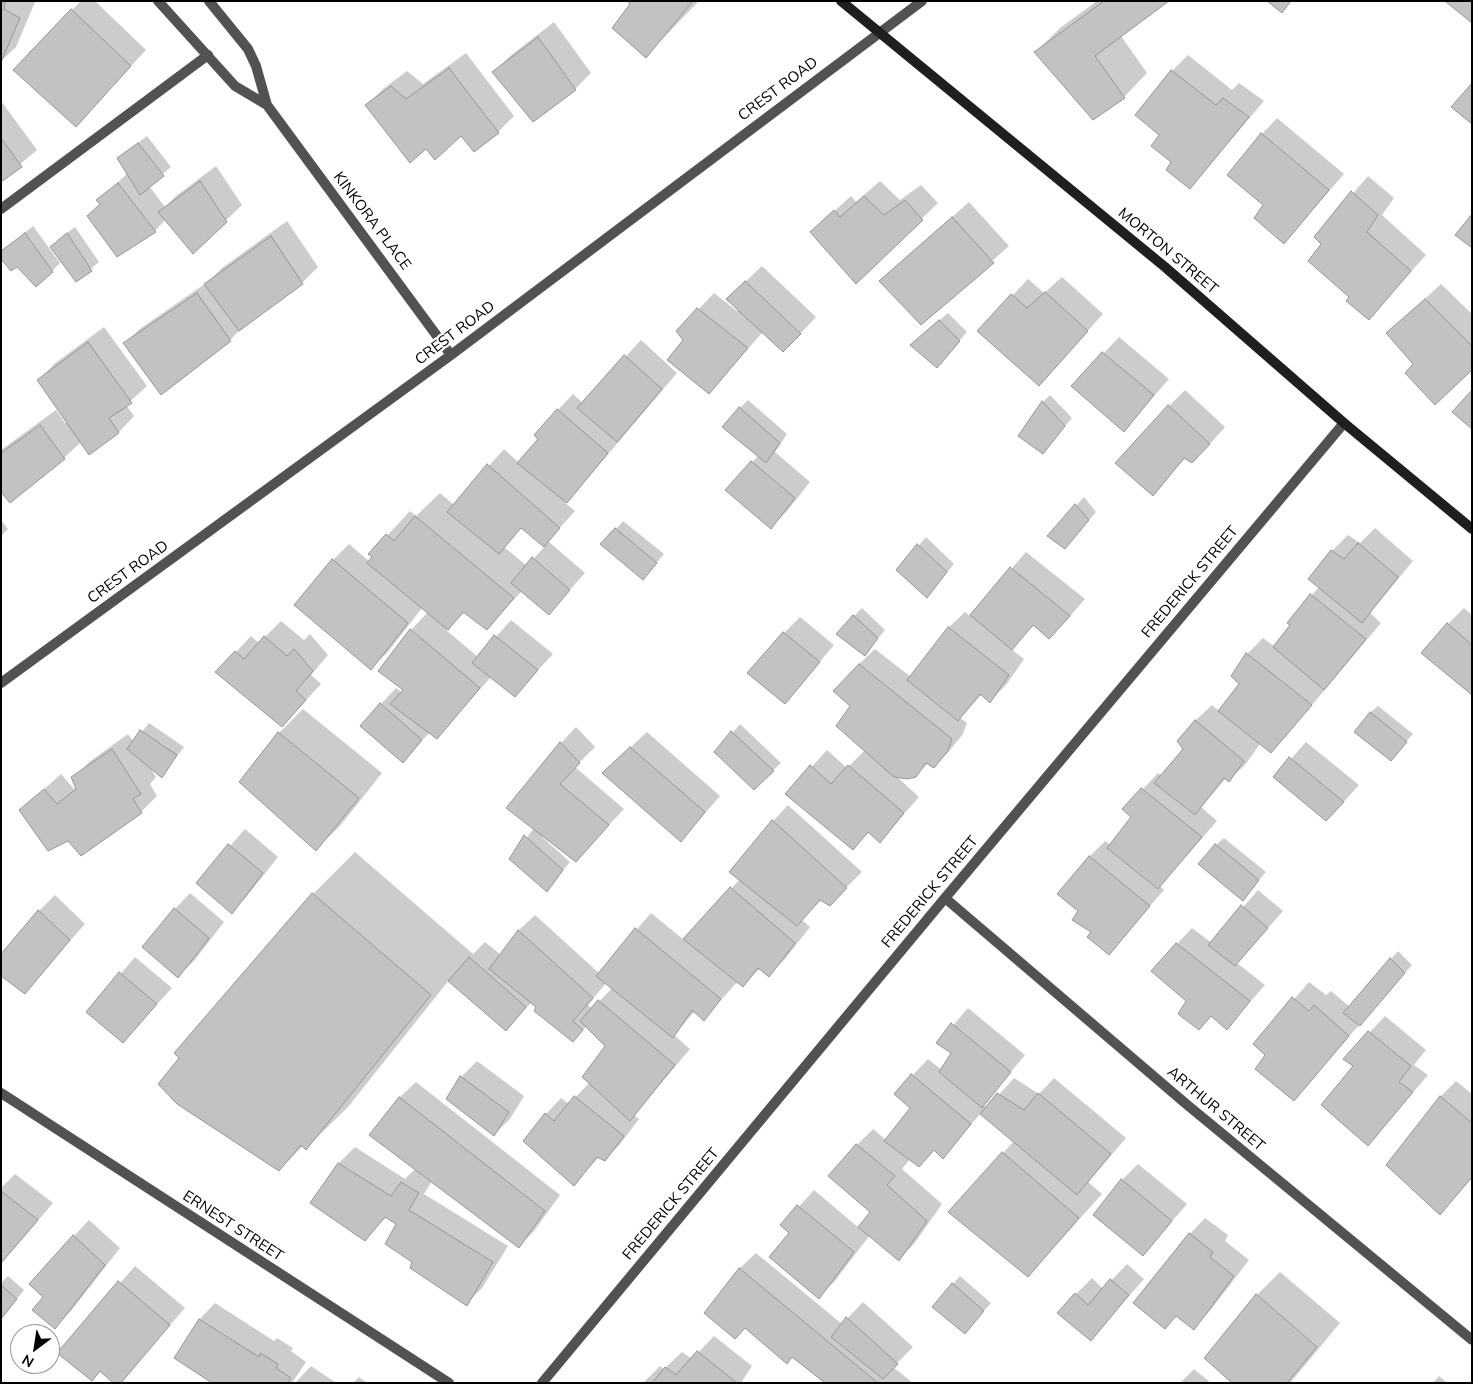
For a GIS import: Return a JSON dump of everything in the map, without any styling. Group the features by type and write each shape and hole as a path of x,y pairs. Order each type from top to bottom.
{"street":[{"name":"KINKORA PLACE","path":"158,1 235,86 267,106"},
{"name":"KINKORA PLACE","path":"209,1 248,49 256,66 267,106 451,355"},
{"name":"MORTON STREET","path":"841,1 1165,267 1344,423 1472,529"},
{"name":"CREST ROAD","path":"1,682 451,355 922,1"},
{"path":"1,208 208,55"},
{"name":"FREDERICK STREET","path":"542,1383 945,898 1344,423"},
{"name":"ARTHUR STREET","path":"945,898 1185,1104 1472,1340"},
{"name":"ERNEST STREET","path":"1,1094 449,1383"}],"building":[{"path":"1,1 5,1 4,9 20,18 1,62"},
{"path":"627,1 693,1 646,58 612,28 630,4"},
{"path":"1104,1 1169,1 1095,56 1125,98 1093,120 1034,52"},
{"path":"1267,1 1291,1 1282,13"},
{"path":"1472,1 1472,23 1446,2"},
{"path":"71,9 131,66 76,127 13,70"},
{"path":"538,37 576,90 533,122 492,72"},
{"path":"449,68 499,133 474,152 461,136 435,160 426,149 410,163 365,105 391,86 406,99"},
{"path":"1171,70 1216,105 1223,98 1249,117 1190,189 1166,170 1171,162 1151,146 1159,135 1135,115"},
{"path":"1472,83 1472,124 1451,107"},
{"path":"1261,133 1329,190 1284,244 1254,218 1263,205 1227,175"},
{"path":"1,138 22,167 1,182"},
{"path":"138,143 164,176 140,195 117,158"},
{"path":"200,181 227,222 193,254 158,212"},
{"path":"118,183 156,232 117,257 87,216 100,204 96,200"},
{"path":"1351,191 1378,215 1367,232 1411,271 1369,320 1346,301 1349,297 1308,261 1321,244 1314,237"},
{"path":"864,196 884,215 905,200 923,220 856,284 810,232 834,210 840,217"},
{"path":"1472,214 1472,248 1455,235"},
{"path":"952,217 994,263 921,325 879,281"},
{"path":"25,233 53,272 36,287 17,267 11,271 1,259 1,251"},
{"path":"67,233 92,271 76,282 50,247"},
{"path":"271,236 303,284 239,331 204,284"},
{"path":"745,281 801,334 783,352 726,299"},
{"path":"1045,292 1088,331 1039,386 977,331 1011,294 1027,308"},
{"path":"197,293 231,341 161,395 123,343"},
{"path":"1425,299 1472,346 1472,370 1435,405 1405,373 1413,364 1386,333"},
{"path":"697,308 748,348 709,394 667,360 683,340 676,331"},
{"path":"939,320 960,341 937,368 910,345"},
{"path":"88,342 132,403 109,418 119,433 89,455 37,380"},
{"path":"1102,352 1154,395 1124,432 1071,386"},
{"path":"624,355 662,389 617,442 577,408"},
{"path":"1472,390 1472,429 1452,412"},
{"path":"1042,401 1065,426 1043,454 1018,436"},
{"path":"1168,405 1210,444 1192,463 1184,458 1153,496 1115,463"},
{"path":"739,407 780,443 766,463 722,427"},
{"path":"557,409 608,453 567,503 517,463 538,439 534,435"},
{"path":"40,425 65,459 10,503 1,492 1,453"},
{"path":"751,461 795,498 771,529 725,490"},
{"path":"487,464 560,528 544,547 521,528 499,554 447,512"},
{"path":"1075,504 1089,520 1065,549 1047,536"},
{"path":"415,516 514,598 487,630 463,612 448,630 367,563 372,557 368,554 386,534 394,541"},
{"path":"615,528 657,563 643,580 600,544"},
{"path":"1358,543 1398,577 1362,623 1308,579 1331,550 1344,559"},
{"path":"917,544 947,572 927,598 896,570"},
{"path":"532,557 570,590 549,615 511,583"},
{"path":"332,559 408,623 371,670 294,605"},
{"path":"1010,567 1070,616 1049,639 1033,625 1012,650 970,615"},
{"path":"1310,594 1366,639 1324,690 1273,647 1290,625 1287,623"},
{"path":"853,615 878,638 865,656 836,634"},
{"path":"1447,623 1472,645 1472,695 1421,653"},
{"path":"948,627 1009,675 990,703 980,694 958,721 907,680"},
{"path":"410,629 480,688 437,739 390,704 403,690 378,671"},
{"path":"783,632 820,662 785,704 747,673"},
{"path":"494,635 538,670 515,697 472,663"},
{"path":"264,636 287,656 294,649 313,671 296,691 306,700 282,727 215,672 235,651 244,659"},
{"path":"1246,653 1312,705 1271,753 1218,711 1239,684 1231,676"},
{"path":"859,664 952,739 948,751 934,768 926,763 916,777 907,779 894,777 836,726 850,706 833,691"},
{"path":"380,703 422,740 403,763 360,726"},
{"path":"1370,712 1407,742 1391,761 1354,732"},
{"path":"1195,720 1244,761 1229,782 1224,778 1195,815 1154,783 1183,749 1177,741"},
{"path":"140,730 177,755 162,778 127,749"},
{"path":"731,731 774,771 754,790 714,752"},
{"path":"278,732 359,798 316,851 239,782"},
{"path":"560,742 580,763 560,784 609,825 576,862 506,808"},
{"path":"630,747 705,812 681,842 602,773"},
{"path":"112,749 141,794 133,799 142,813 81,856 68,841 48,851 19,810 44,789 57,804 76,789 71,777"},
{"path":"1289,757 1344,802 1326,821 1273,777"},
{"path":"810,765 831,784 848,765 904,813 880,843 868,832 853,850 785,794"},
{"path":"1141,788 1202,837 1158,889 1107,848 1131,817 1122,809"},
{"path":"772,820 847,888 830,906 820,900 797,926 729,872"},
{"path":"524,835 563,870 547,892 509,859"},
{"path":"228,844 263,873 232,914 196,883"},
{"path":"1215,844 1259,880 1243,901 1198,864"},
{"path":"1089,856 1150,906 1109,955 1087,937 1091,932 1072,920 1078,911 1057,894"},
{"path":"730,887 795,943 769,977 758,968 743,987 683,939"},
{"path":"312,893 431,995 306,1150 301,1145 279,1171 177,1104 158,1084 179,1058 174,1053"},
{"path":"1241,905 1268,928 1235,966 1208,945"},
{"path":"174,908 209,938 178,978 142,947"},
{"path":"38,910 70,940 25,994 1,976 1,954"},
{"path":"635,928 721,999 704,1021 692,1010 673,1038 596,976"},
{"path":"518,930 593,998 573,1021 583,1030 573,1042 534,1011 536,1007 489,969"},
{"path":"1176,943 1250,1001 1227,1030 1211,1016 1199,1030 1178,1014 1186,1001 1151,971"},
{"path":"469,957 526,1007 506,1031 448,981"},
{"path":"1390,958 1405,973 1360,1026 1343,1013"},
{"path":"119,972 157,1004 123,1043 86,1012"},
{"path":"1292,997 1309,1011 1314,1005 1349,1036 1294,1101 1255,1069 1265,1055 1253,1044"},
{"path":"598,1000 675,1065 630,1121 582,1077 605,1046 580,1021"},
{"path":"951,1023 1011,1072 982,1108 939,1072 951,1053 936,1043"},
{"path":"1368,1031 1411,1066 1399,1082 1413,1092 1368,1146 1321,1105 1353,1066 1343,1059"},
{"path":"911,1074 971,1124 943,1159 934,1150 919,1167 884,1141 910,1108 894,1094"},
{"path":"460,1076 509,1112 494,1136 446,1099"},
{"path":"997,1093 1024,1110 1038,1093 1111,1154 1077,1195 980,1114"},
{"path":"574,1096 624,1136 605,1161 597,1157 574,1186 523,1141 545,1113 554,1121"},
{"path":"1440,1096 1472,1123 1472,1177 1440,1215 1386,1165"},
{"path":"399,1097 545,1211 519,1248 369,1135"},
{"path":"856,1144 895,1176 887,1185 927,1221 899,1261 858,1227 870,1212 828,1176"},
{"path":"1002,1152 1079,1218 1028,1277 948,1212"},
{"path":"338,1163 391,1196 401,1182 419,1193 409,1210 493,1262 467,1306 410,1268 412,1262 385,1244 396,1224 385,1217 365,1241 310,1203"},
{"path":"1121,1179 1172,1221 1143,1256 1093,1215"},
{"path":"1,1191 38,1220 1,1263"},
{"path":"797,1205 854,1252 819,1299 769,1257 789,1233 780,1225"},
{"path":"1189,1233 1213,1252 1210,1257 1234,1276 1194,1330 1176,1316 1165,1329 1133,1303"},
{"path":"73,1235 105,1265 59,1324 49,1324 32,1310 43,1297 29,1284"},
{"path":"739,1268 878,1383 825,1383 792,1357 787,1364 745,1328 735,1339 704,1313"},
{"path":"1110,1279 1129,1295 1091,1341 1057,1313 1075,1293 1088,1305"},
{"path":"118,1281 170,1325 121,1383 113,1383 100,1371 92,1381 60,1355 60,1349"},
{"path":"952,1283 984,1311 965,1334 932,1307"},
{"path":"1,1285 17,1299 1,1319"},
{"path":"1256,1294 1317,1347 1287,1383 1232,1383 1204,1358"},
{"path":"846,1317 898,1364 883,1379 831,1337"},
{"path":"199,1319 259,1357 260,1353 278,1364 276,1368 291,1378 288,1383 212,1383 174,1358"},
{"path":"697,1351 737,1383 652,1383 665,1367 676,1375"}]}
